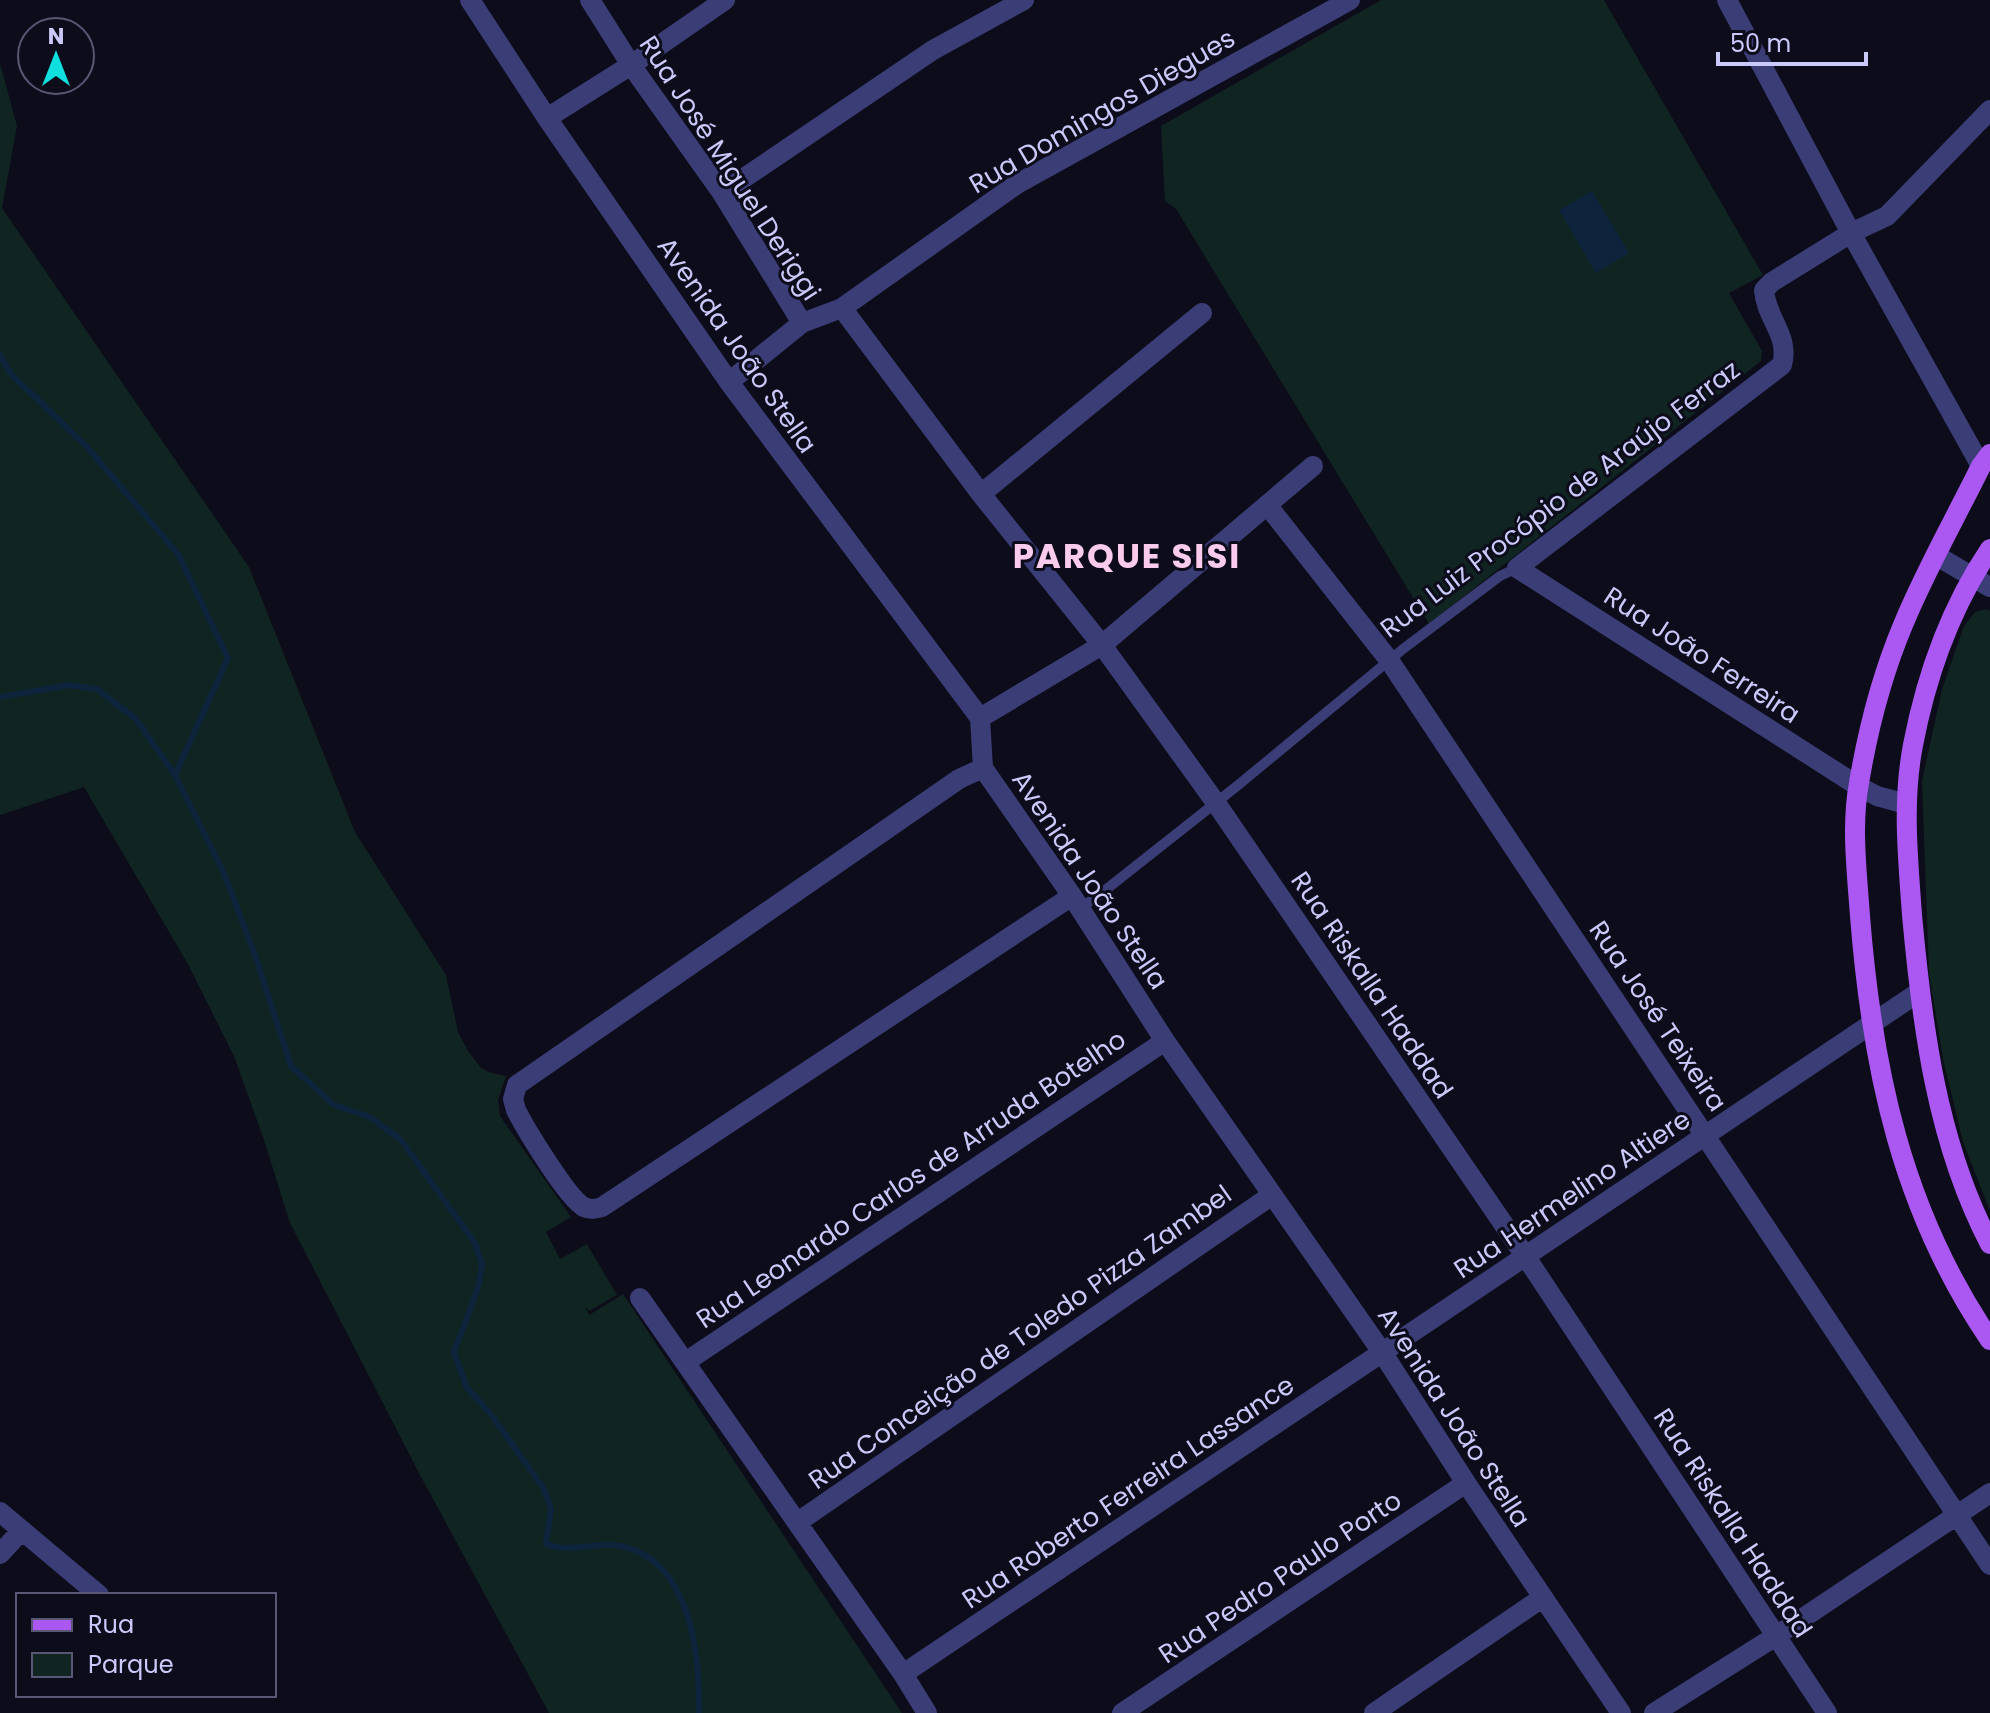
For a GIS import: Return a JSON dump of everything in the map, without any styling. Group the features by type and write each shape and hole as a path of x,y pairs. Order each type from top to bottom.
{"main road":[{"path":"1985,460 1903,625 1878,698 1858,786 1856,864 1871,1026 1903,1166 1923,1221 1949,1277 1990,1340"},
{"path":"1990,549 1972,576 1941,646 1912,747 1906,804 1919,992 1931,1069 1965,1187 1990,1244"}],"street":[{"name":"Avenida João Stella","path":"470,0 547,118 729,382 980,718 983,768 1076,902 1165,1041 1382,1352 1621,1713"},
{"name":"Rua José Miguel Deriggi","path":"590,0 631,65 722,193 802,323"},
{"path":"547,118 725,0"},
{"path":"722,193 933,50 1024,0"},
{"name":"Rua Domingos Diegues","path":"729,382 802,323 842,308 1017,184 1350,0"},
{"path":"1727,0 1851,233 1985,460"},
{"name":"Rua Luiz Procópio de Araújo Ferraz","path":"1517,568 1782,365 1786,351 1765,304 1764,290 1851,233 1887,216 1990,110"},
{"name":"Rua Riskalla Haddad","path":"842,308 981,494 1102,645 1216,803 1526,1257 1827,1713"},
{"path":"981,494 1202,313"},
{"path":"980,718 1102,645 1313,466"},
{"name":"Rua José Teixeira","path":"1268,506 1389,660 1990,1565"},
{"path":"1937,556 1990,587"},
{"name":"Rua João Ferreira","path":"1517,568 1858,786 1877,796 1906,804"},
{"path":"983,768 959,779 517,1085 513,1095 516,1110 566,1188 577,1202 587,1208 602,1207 1076,902"},
{"name":"Rua Hermelino Altiere","path":"1382,1352 1919,992"},
{"name":"Rua Leonardo Carlos de Arruda Botelho","path":"687,1361 1165,1041"},
{"name":"Rua Conceição de Toledo Pizza Zambel","path":"798,1522 1272,1195"},
{"path":"640,1298 687,1361 927,1713"},
{"name":"Rua Roberto Ferreira Lassance","path":"903,1674 1382,1352"},
{"name":"Rua Pedro Paulo Porto","path":"1122,1713 1466,1483"},
{"path":"1654,1713 1776,1636 1990,1493"},
{"path":"0,1512 97,1593"},
{"path":"0,1554 22,1530"},
{"path":"1374,1713 1542,1598"}],"lane":[{"name":"Rua Luiz Procópio de Araújo Ferraz","path":"1076,902 1094,899 1389,660 1500,576 1517,568"}],"green space":[{"path":"1381,0 1604,0 1763,275 1729,293 1762,351 1761,361 1429,624 1176,209 1165,201 1161,126"},
{"path":"0,63 17,126 2,208 249,567 355,832 446,975 458,1032 468,1051 481,1068 506,1076 498,1100 500,1116 571,1217 546,1232 560,1259 587,1244 617,1295 589,1311 585,1306 589,1315 623,1294 902,1713 549,1713 420,1475 290,1223 234,1056 189,966 84,787 0,815"},
{"path":"1990,611 1990,1211 1963,1142 1943,1059 1929,973 1922,781 1942,689 1964,626 1975,612"}],"water":[{"path":"1592,191 1629,253 1596,273 1559,210"}],"waterway":[{"path":"0,355 11,374 87,447 178,554 228,658 175,775 223,871 255,955 291,1066 334,1105 370,1117 401,1140 475,1243 482,1265 478,1288 454,1352 467,1388 490,1413 544,1489 551,1509 546,1544 565,1548 621,1546 644,1555 663,1570 677,1590 687,1613 697,1664 699,1713"},
{"path":"0,697 69,685 97,689 136,719 175,775"}],"district":[{"name":"PARQUE SISI","path":"1127,556"}]}
